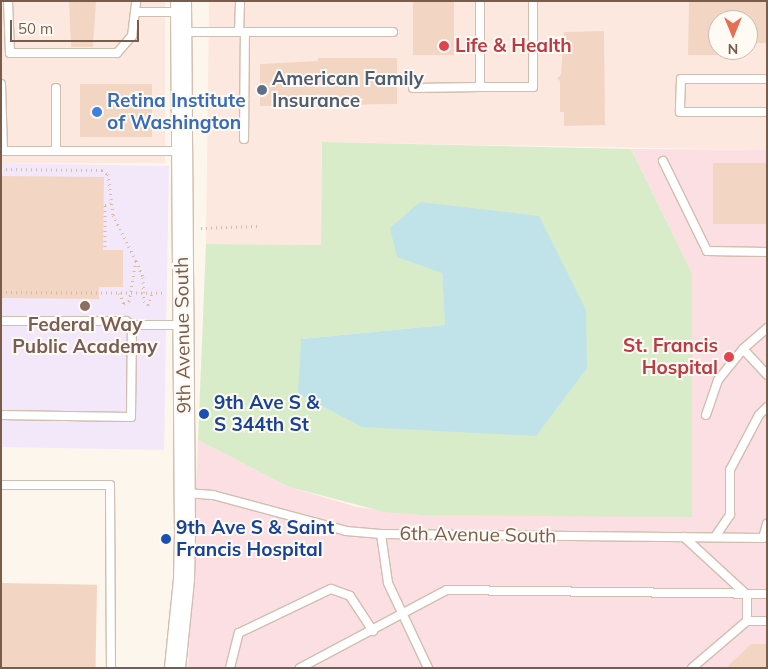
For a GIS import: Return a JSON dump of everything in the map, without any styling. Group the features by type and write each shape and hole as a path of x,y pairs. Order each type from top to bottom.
{"street":[{"name":"9th Avenue South","path":"175,668 184,579 185,493 186,375 182,325 180,151 182,15"}],"lane":[{"path":"8,1 10,53 117,53 132,36 136,1"},
{"path":"240,1 244,139"},
{"path":"480,1 480,87"},
{"path":"413,88 533,87 533,1"},
{"path":"136,12 182,15 242,32 393,32"},
{"path":"767,79 680,79 680,112 767,112"},
{"path":"1,84 3,151 180,151"},
{"path":"56,88 56,151"},
{"path":"663,161 707,251 767,252"},
{"path":"1,321 126,321 132,325 182,325"},
{"path":"1,416 131,417 132,325"},
{"path":"706,415 718,380 743,349 767,328"},
{"path":"743,349 767,375"},
{"path":"714,537 730,515 730,470 759,415 767,407"},
{"path":"1,485 110,485 111,668"},
{"name":"6th Avenue South","path":"185,493 212,495 346,531 381,534 765,538 767,524"},
{"path":"381,534 388,583 428,668"},
{"path":"684,537 747,595 746,621"},
{"path":"230,668 239,633 331,589 350,596 373,631"},
{"path":"300,668 402,616 447,590 767,594"},
{"path":"692,668 746,621 767,621"}],"path":[{"path":"1,169 102,170 110,179 111,203 122,237 136,260 143,277 143,293 1,292"},
{"path":"105,247 105,206 111,203"},
{"path":"181,229 258,226"},
{"path":"119,293 124,304 130,293 136,260"}],"shaded area":[{"path":"1,1 165,1 165,163 1,163"},
{"path":"209,1 767,1 767,150 322,142 321,245 206,244"},
{"name":"St. Francis Hospital","path":"631,149 767,150 767,668 188,668 198,440 289,487 357,507 421,515 511,514 692,273"},
{"name":"Federal Way Public Academy","path":"1,163 169,166 164,450 1,447"}],"green space":[{"path":"322,142 631,149 692,273 692,517 421,515 385,512 289,487 198,440 206,244 321,245","holes":["442,273 536,436 301,339 446,325"]}],"water":[{"path":"420,202 539,216 586,310 587,368 536,436 362,427 298,393 301,339 445,325 442,273 397,257 390,228"}],"building":[{"path":"69,1 96,1 93,47 71,47"},
{"path":"413,1 454,1 454,55 413,55"},
{"path":"689,1 767,1 767,43 758,43 758,10 708,10 708,55 688,55"},
{"path":"604,31 605,125 564,126 564,112 560,112 560,81 557,78 561,75 564,32"},
{"path":"318,58 397,58 397,104 260,106 260,64 318,61"},
{"path":"80,84 152,84 152,137 80,137"},
{"path":"713,163 767,163 767,224 713,224"},
{"path":"1,176 104,177 103,250 123,250 123,287 99,287 99,299 1,298"},
{"path":"1,583 97,585 96,668 1,668"},
{"path":"751,644 767,644 767,668 726,668"}],"place":[{"name":"Life & Health","path":"444,46"},
{"name":"American Family Insurance","path":"262,90"},
{"name":"Retina Institute of Washington","path":"97,112"},
{"name":"Federal Way Public Academy","path":"85,306"},
{"name":"St. Francis Hospital","path":"729,357"},
{"name":"9th Ave S & S 344th St","path":"204,414"},
{"name":"9th Ave S & Saint Francis Hospital","path":"166,539"}]}
